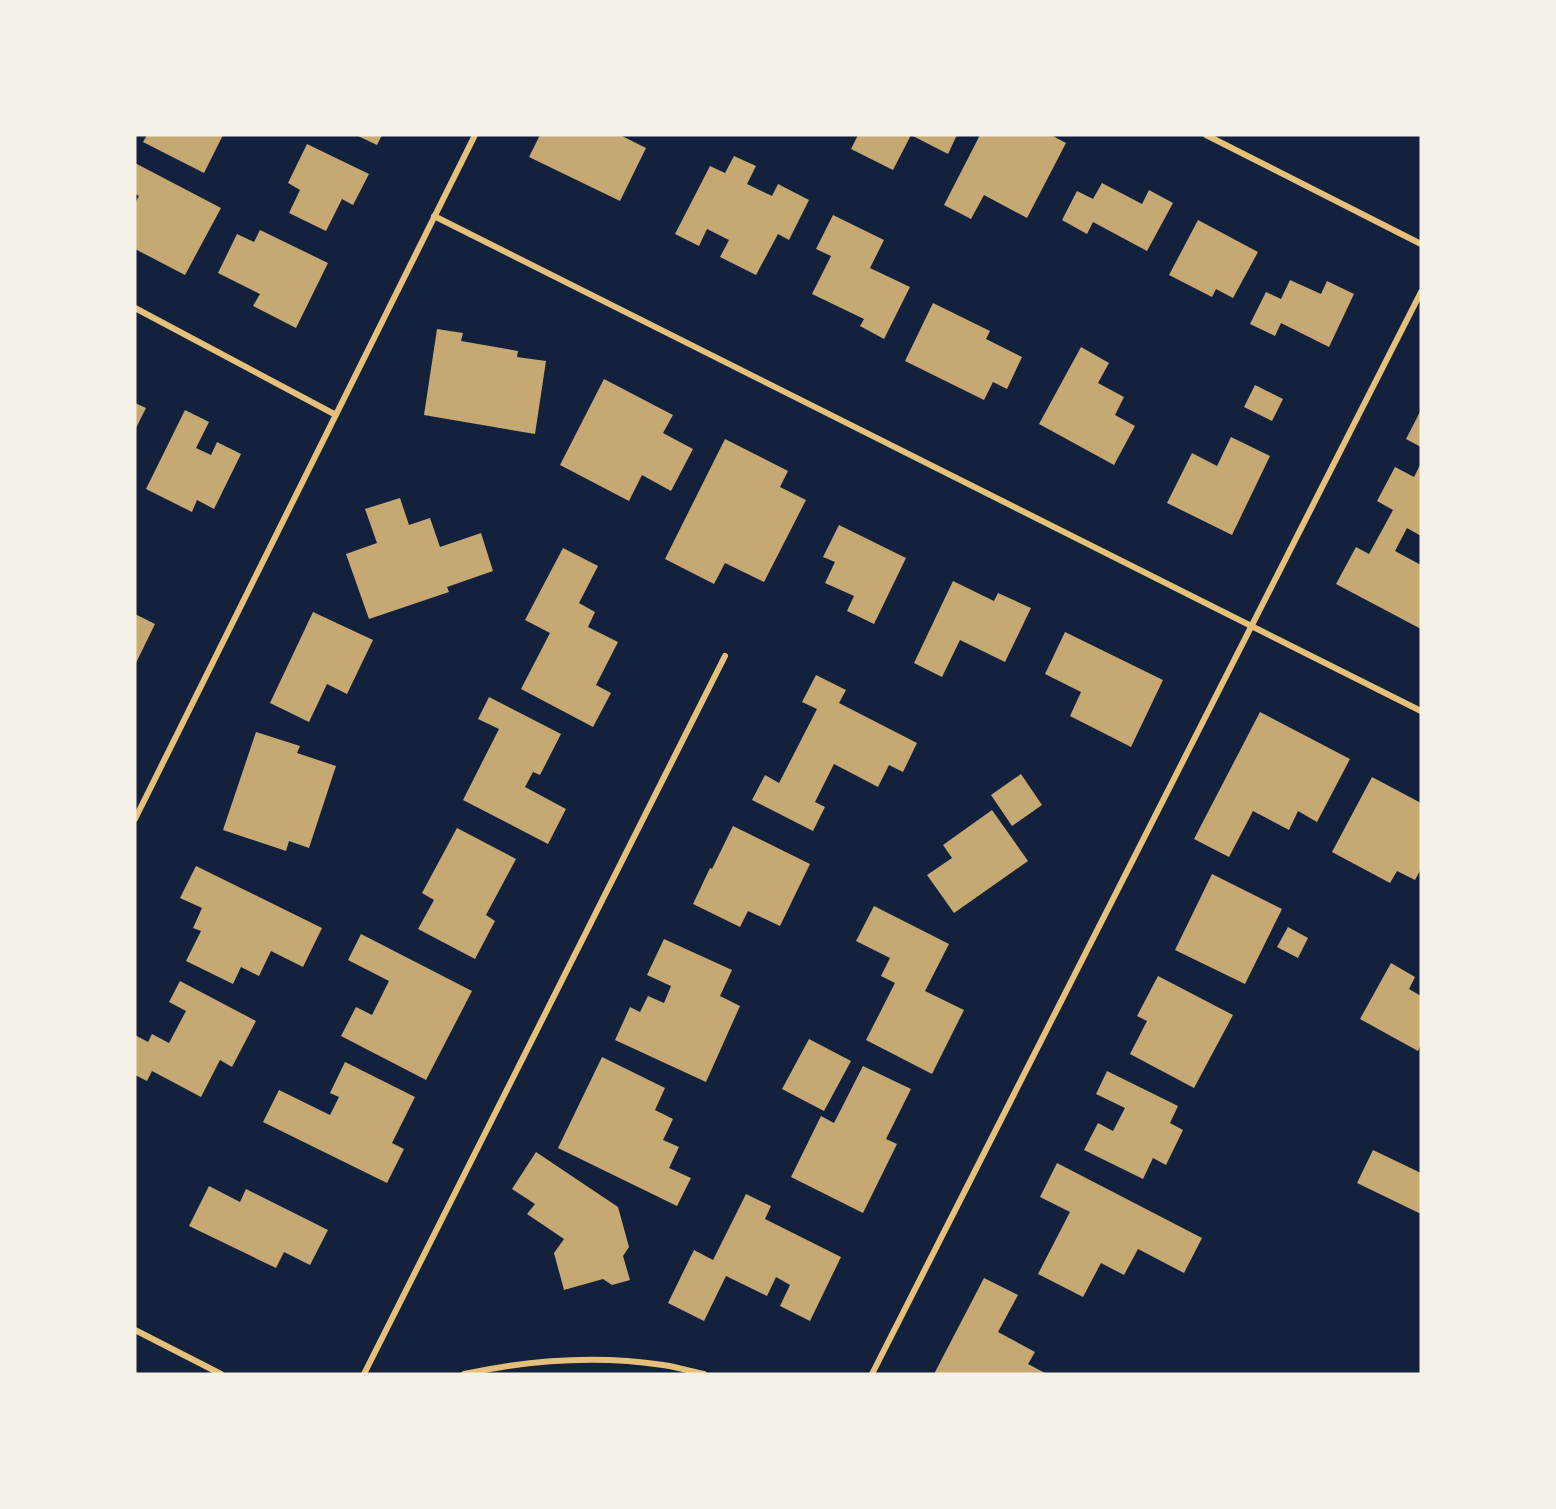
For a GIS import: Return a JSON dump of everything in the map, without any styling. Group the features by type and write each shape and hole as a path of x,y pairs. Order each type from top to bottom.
{"street":[{"path":"135,819 138,807 474,135"},
{"path":"1206,135 1421,244"},
{"path":"435,216 1421,711"},
{"path":"872,1374 1421,292"},
{"path":"135,308 336,415"},
{"path":"364,1374 725,656"},
{"path":"135,1330 221,1374"},
{"path":"464,1374 509,1365 553,1360 620,1360 664,1365 704,1374"}],"building":[{"path":"147,135 223,135 204,173 143,142"},
{"path":"356,135 382,135 377,145"},
{"path":"540,135 620,135 646,148 620,201 529,157"},
{"path":"858,135 911,135 893,170 851,149"},
{"path":"911,135 957,135 948,154"},
{"path":"980,135 1051,135 1066,143 1027,218 984,195 971,219 944,205"},
{"path":"307,144 369,174 353,205 342,199 326,231 289,213 300,190 288,183"},
{"path":"734,156 756,166 747,184 772,196 778,184 809,200 789,240 778,234 756,275 720,257 729,240 707,229 699,246 675,234 710,166 725,173"},
{"path":"135,163 221,208 185,275 135,249 135,203 139,196 135,194"},
{"path":"1102,183 1142,204 1149,190 1173,203 1147,251 1093,222 1087,234 1062,220 1077,191 1093,199"},
{"path":"833,215 884,240 870,268 910,287 884,339 860,326 864,319 812,294 831,256 816,249"},
{"path":"1198,220 1258,252 1233,298 1216,289 1212,297 1169,275"},
{"path":"260,230 328,263 296,328 253,306 260,294 218,273 237,234 254,242"},
{"path":"1290,280 1321,294 1327,281 1354,294 1329,347 1281,323 1275,336 1250,324 1266,292 1281,299"},
{"path":"933,303 990,331 986,339 1022,357 1007,389 993,382 984,400 905,361"},
{"path":"437,329 463,333 461,341 518,351 517,357 546,361 535,434 424,415"},
{"path":"1081,347 1109,363 1098,383 1124,397 1115,415 1135,426 1114,465 1039,424"},
{"path":"604,379 673,415 663,433 693,449 671,491 642,475 629,501 560,465"},
{"path":"1255,385 1283,399 1272,421 1244,407"},
{"path":"135,403 146,408 135,430"},
{"path":"185,410 209,422 196,448 211,455 217,442 241,454 214,509 197,500 192,512 146,489"},
{"path":"1421,410 1421,447 1406,439"},
{"path":"1231,437 1270,456 1232,535 1167,503 1192,453 1217,466"},
{"path":"725,439 788,471 780,487 806,500 764,582 725,563 714,584 665,559"},
{"path":"1421,463 1421,536 1407,528 1395,551 1421,565 1421,629 1336,584 1356,547 1369,554 1393,510 1377,501 1395,467 1414,477"},
{"path":"400,498 409,525 430,518 440,547 481,533 493,571 447,587 449,592 369,619 346,554 377,543 365,509"},
{"path":"839,525 906,558 874,624 847,611 854,596 825,583 835,562 823,557"},
{"path":"563,548 598,566 579,603 595,612 588,627 618,642 596,685 611,693 593,727 521,689 550,633 525,620"},
{"path":"953,581 994,601 998,593 1031,608 1005,662 960,640 942,677 914,663"},
{"path":"313,612 373,640 347,694 327,684 309,722 270,703"},
{"path":"135,614 155,624 135,665"},
{"path":"1065,632 1163,680 1131,747 1070,716 1081,692 1045,674"},
{"path":"816,675 846,690 839,703 917,743 903,772 889,765 878,787 834,764 815,802 825,807 813,831 752,800 765,775 779,783 817,709 802,702"},
{"path":"489,697 561,734 540,775 533,772 525,787 566,809 548,844 463,800 499,729 478,719"},
{"path":"1260,712 1350,759 1317,822 1298,811 1289,830 1253,811 1229,857 1194,839"},
{"path":"256,732 300,746 297,753 336,766 309,848 289,841 286,851 223,830"},
{"path":"1021,774 1042,805 1012,826 991,795"},
{"path":"1372,777 1421,803 1421,869 1415,880 1397,871 1390,883 1332,852"},
{"path":"992,810 1028,861 954,913 927,875 952,858 943,845"},
{"path":"733,826 810,864 780,926 748,911 740,927 693,904"},
{"path":"457,828 516,859 486,915 495,921 475,959 418,929 434,900 422,893"},
{"path":"196,866 322,928 303,967 271,951 259,976 241,967 233,984 186,961 201,931 193,928 202,908 180,898"},
{"path":"1212,874 1282,909 1245,984 1175,950"},
{"path":"874,906 949,944 925,991 964,1010 932,1074 866,1040 895,983 881,976 890,958 856,941"},
{"path":"1288,927 1308,938 1298,958 1277,947"},
{"path":"361,934 472,991 426,1080 341,1036 356,1007 372,1015 389,981 348,960"},
{"path":"664,939 732,970 720,996 740,1006 706,1082 615,1040 630,1007 640,1012 648,996 664,1003 671,986 647,975"},
{"path":"1391,963 1415,977 1409,989 1421,996 1421,1044 1418,1051 1360,1019"},
{"path":"1158,976 1233,1015 1194,1088 1130,1054 1147,1021 1137,1016"},
{"path":"180,981 256,1021 232,1067 220,1060 201,1097 152,1071 147,1081 135,1075 135,1035 148,1042 152,1034 169,1043 186,1011 169,1002"},
{"path":"809,1039 851,1061 824,1111 782,1089"},
{"path":"602,1057 665,1088 655,1110 673,1119 663,1140 679,1147 669,1168 691,1178 677,1206 558,1148"},
{"path":"345,1062 415,1097 392,1143 404,1149 387,1183 263,1122 279,1090 330,1115 339,1097 330,1093"},
{"path":"863,1066 911,1089 886,1139 897,1144 863,1213 791,1177 821,1116 834,1123"},
{"path":"1107,1071 1178,1106 1170,1123 1183,1130 1166,1165 1153,1158 1143,1179 1084,1150 1098,1123 1113,1131 1125,1108 1096,1094"},
{"path":"1373,1150 1421,1173 1421,1214 1357,1183"},
{"path":"536,1152 618,1207 629,1247 623,1256 630,1280 612,1285 603,1279 564,1290 554,1253 564,1239 527,1214 535,1204 512,1189"},
{"path":"1057,1163 1202,1238 1184,1273 1138,1249 1124,1275 1101,1263 1083,1297 1038,1274 1070,1212 1040,1197"},
{"path":"209,1186 240,1202 246,1189 328,1230 310,1265 284,1252 276,1268 189,1226"},
{"path":"746,1194 771,1206 765,1219 841,1257 810,1321 780,1306 790,1285 776,1277 767,1296 726,1276 704,1321 668,1303 694,1250 713,1260"},
{"path":"984,1278 1018,1295 998,1332 1035,1352 1028,1364 1047,1374 934,1374"}]}
